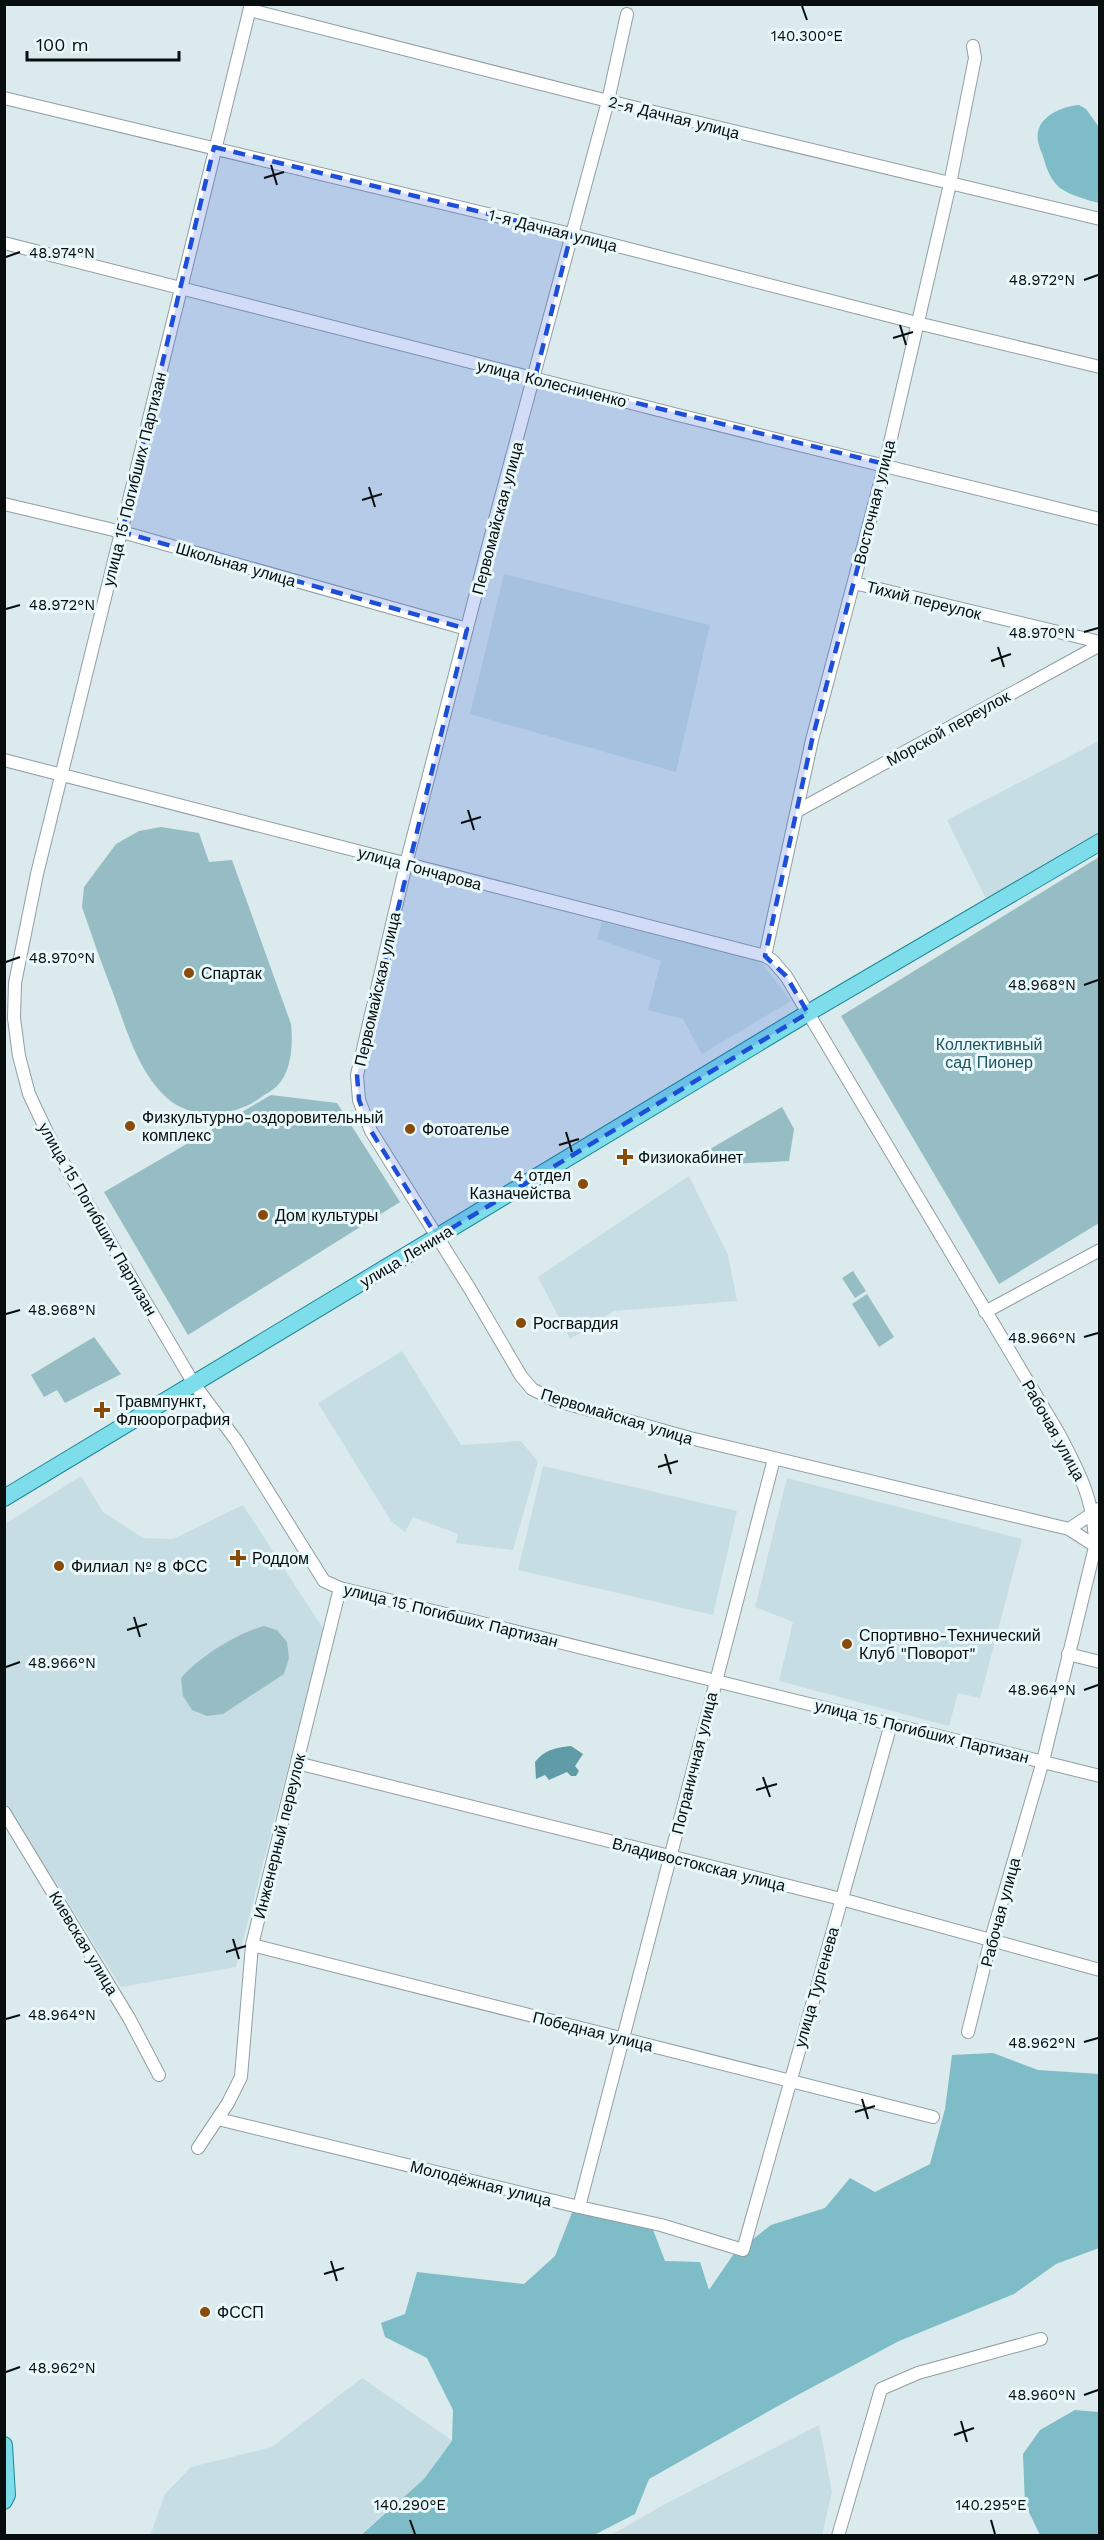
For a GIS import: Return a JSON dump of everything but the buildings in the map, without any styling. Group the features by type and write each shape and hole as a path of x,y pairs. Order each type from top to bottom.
{"main road":[{"name":"улица Ленина","path":"4,1498 808,1013 1100,842"},
{"path":"4,2445 7,2494 4,2501"}],"street":[{"name":"2-я Дачная улица","path":"250,7 608,101 1100,219"},
{"name":"улица 15 Погибших Партизан","path":"250,7 37,874 15,983 14,1018 19,1056 29,1094 54,1147 194,1384 236,1440 324,1581 340,1588 1100,1776"},
{"name":"Первомайская улица","path":"627,14 608,101 406,864 357,1075 359,1100 371,1131 521,1376 532,1389 554,1400 690,1438 1069,1529 1097,1548"},
{"name":"Восточная улица","path":"765,956 813,740 885,464 950,184 975,58 974,46"},
{"name":"1-я Дачная улица","path":"4,98 571,234 917,323 1100,367"},
{"name":"улица Колесниченко","path":"4,243 1100,519"},
{"name":"Школьная улица","path":"4,504 122,532 467,629"},
{"name":"Тихий переулок","path":"854,583 1100,643"},
{"name":"Морской переулок","path":"797,811 1100,643"},
{"name":"улица Гончарова","path":"4,760 765,956 772,960 786,976 808,1013"},
{"name":"Рабочая улица","path":"808,1013 1083,1478 1096,1510 1097,1548 1068,1654 1043,1761 991,1939 968,2032"},
{"path":"985,1312 1100,1250"},
{"name":"Пограничная улица","path":"579,2207 774,1459"},
{"path":"1069,1529 1096,1510"},
{"name":"Инженерный переулок","path":"198,2148 218,2119 241,2076 252,1945 340,1588"},
{"path":"1068,1654 1100,1662"},
{"name":"улица Тургенева","path":"743,2250 891,1724"},
{"name":"Владивостокская улица","path":"297,1763 841,1899 1100,1970"},
{"name":"Киевская улица","path":"4,1812 129,2018 159,2075"},
{"name":"Победная улица","path":"252,1945 933,2117"},
{"name":"Молодёжная улица","path":"218,2119 661,2225 743,2250"},
{"path":"838,2535 881,2389 918,2373 1041,2339"}],"highlighted area":[{"path":"214,147 571,234 535,378 885,464 812,740 765,956 786,976 808,1013 437,1237 371,1131 359,1100 357,1075 467,629 122,532"}],"shaded area":[{"path":"1079,105 1086,109 1099,127 1099,203 1064,191 1057,185 1048,171 1038,142 1040,126 1048,116 1067,107"},
{"path":"504,574 710,625 676,772 470,714"},
{"path":"1099,741 1099,837 989,905 947,820"},
{"path":"602,922 760,961 791,1001 702,1054 683,1019 648,1010 661,961 597,939"},
{"path":"689,1176 728,1255 737,1301 614,1311 570,1339 538,1277"},
{"path":"402,1351 461,1445 521,1441 538,1462 513,1550 456,1543 458,1534 413,1517 405,1532 391,1521 318,1403"},
{"path":"543,1466 737,1511 713,1615 518,1570"},
{"path":"81,1476 103,1512 143,1538 173,1539 243,1505 324,1630 236,1967 121,1987 5,1802 5,1524"},
{"path":"787,1478 1022,1539 980,1698 958,1693 949,1726 779,1681 793,1622 755,1607"},
{"path":"571,1746 583,1754 575,1766 579,1771 576,1776 571,1776 567,1772 549,1780 545,1775 536,1779 535,1762 543,1754"},
{"path":"993,2053 1038,2070 1099,2074 1099,2248 1056,2264 1014,2294 899,2341 649,2479 635,2514 594,2535 360,2536 424,2479 452,2441 453,2410 427,2358 385,2337 381,2323 405,2314 417,2272 524,2284 555,2256 573,2210 652,2227 665,2261 700,2262 709,2290 733,2255 771,2225 825,2208 850,2178 875,2192 930,2164 945,2109 952,2055"},
{"path":"362,2378 453,2441 424,2479 360,2535 150,2536 165,2494 191,2467 272,2447"},
{"path":"1075,2410 1099,2412 1099,2535 1040,2535 1025,2504 1023,2454 1040,2430"},
{"path":"819,2425 832,2492 822,2535 611,2535 665,2504"}],"green space":[{"name":"Спартак","path":"161,827 199,833 209,862 232,860 291,1024 289,1064 283,1079 272,1090 238,1109 213,1113 188,1110 167,1098 148,1076 128,1035 82,907 84,887 116,844 139,831"},
{"name":"Коллективный сад Пионер","path":"1099,857 1099,1223 999,1284 841,1016"},
{"path":"271,1095 337,1103 400,1202 188,1335 104,1192"},
{"path":"782,1107 794,1129 789,1161 713,1165 705,1152"},
{"path":"853,1271 866,1291 855,1298 842,1278"},
{"path":"867,1294 894,1337 879,1347 852,1304"},
{"path":"94,1337 121,1374 65,1403 57,1390 44,1397 31,1375"},
{"path":"264,1626 277,1630 287,1642 289,1658 284,1674 223,1714 207,1716 192,1710 183,1696 181,1678 219,1647 242,1634"}],"place":[{"name":"Спартак","path":"189,973"},
{"name":"Физкультурно-оздоровительный комплекс","path":"130,1126"},
{"name":"Фотоателье","path":"410,1129"},
{"name":"Физиокабинет","path":"625,1157"},
{"name":"4 отдел Казначейства","path":"583,1184"},
{"name":"Дом культуры","path":"263,1215"},
{"name":"Росгвардия","path":"521,1323"},
{"name":"Травмпункт, Флюорография","path":"102,1410"},
{"name":"Роддом","path":"238,1558"},
{"name":"Филиал № 8 ФСС","path":"59,1566"},
{"name":"Спортивно-Технический Клуб \"Поворот\"","path":"847,1644"},
{"name":"ФССП","path":"205,2312"}]}
